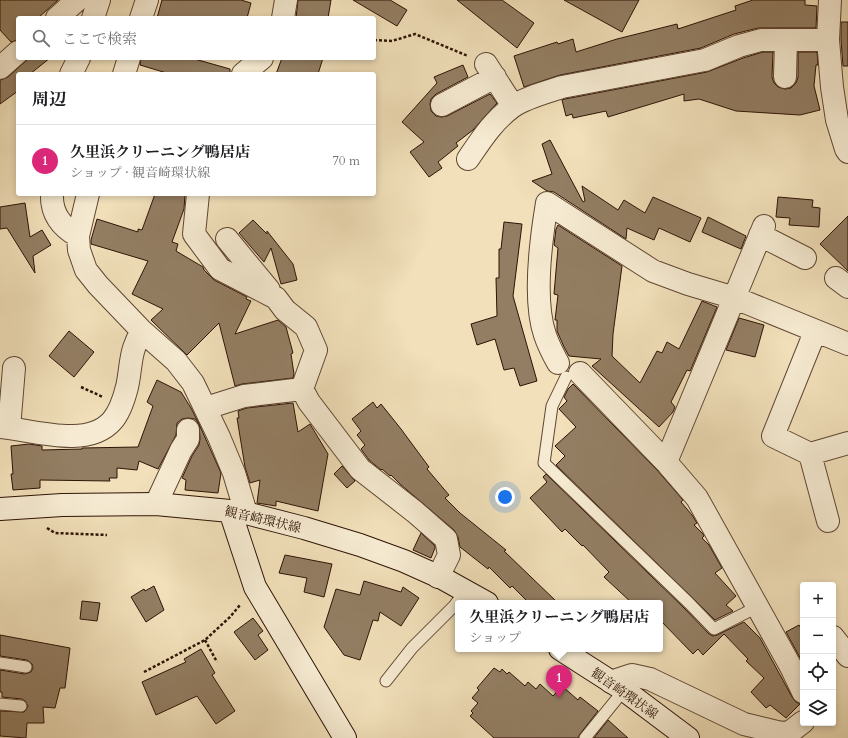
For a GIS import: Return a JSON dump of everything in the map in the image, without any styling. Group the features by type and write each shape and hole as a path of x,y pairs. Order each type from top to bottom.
{"street":[{"path":"59,16 77,0"},
{"path":"94,16 99,0"},
{"path":"143,16 147,0"},
{"path":"283,16 286,0"},
{"path":"830,0 828,40 837,120 848,152"},
{"path":"468,159 492,125 513,106 540,94 562,87 705,60 739,46 761,40 828,40"},
{"path":"785,77 786,40"},
{"path":"0,68 16,54"},
{"path":"72,72 78,60"},
{"path":"125,72 128,60"},
{"path":"245,72 260,60"},
{"path":"442,105 491,71 513,106"},
{"path":"52,196 54,212 66,228 78,236"},
{"path":"88,196 78,236 79,250 86,270 98,285 142,331 176,361 193,383 206,408 234,473 238,512 255,587 345,738"},
{"path":"198,196 194,234 220,269 276,298"},
{"path":"802,690 791,667 697,498 666,462 568,371 545,335 539,308 544,223 548,203 653,271 688,284 735,298 815,332 848,344"},
{"path":"666,462 762,231 806,258"},
{"path":"227,239 285,310 306,327 316,350 302,389 309,402 360,469 415,512 446,539 449,555 438,577"},
{"path":"14,368 5,428 78,437 96,432 105,428 114,420 121,406 128,386 134,348 142,331"},
{"path":"815,332 773,436 810,454 848,443"},
{"path":"206,408 244,396 302,389"},
{"path":"156,504 181,450 188,439 188,430"},
{"path":"810,454 828,521"},
{"name":"観音崎環状線","path":"0,509 62,505 156,504 238,512 304,528 360,545 404,561 481,600"},
{"path":"836,641 848,656"},
{"name":"観音崎環状線","path":"565,652 617,686 688,738"},
{"path":"617,686 632,675 650,678 744,724 781,733 790,732 800,724"}],"lane":[{"path":"568,371 552,406 544,463 714,629 757,607"},
{"path":"459,600 465,592"},
{"path":"386,681 412,648 455,605"},
{"path":"0,663 26,667"},
{"path":"585,738 617,686"},
{"path":"0,704 21,706"}],"path":[{"path":"376,40 392,41 415,34 491,71"},
{"path":"45,527 55,533 107,535"},
{"path":"144,672 205,640 230,617 255,587"},
{"path":"205,640 217,662"}],"building":[{"path":"0,0 58,0 40,16 16,16 16,41 11,42 0,30"},
{"path":"162,0 241,0 251,3 248,16 158,16"},
{"path":"298,0 331,0 328,16 296,16"},
{"path":"353,0 390,0 407,10 397,26"},
{"path":"457,0 502,0 534,23 517,48"},
{"path":"564,0 639,0 622,32"},
{"path":"753,0 805,0 805,5 817,6 816,28 758,28 734,34 701,48 560,75 524,87 514,56 557,42 558,44 573,39 576,52 617,39 677,24 678,29 736,10 735,6"},
{"path":"841,22 848,22 848,66 843,66"},
{"path":"763,52 773,52 772,77 774,83 778,87 785,89 791,88 796,83 798,77 798,52 817,52 818,65 816,65 814,86 820,110 800,115 736,111 699,99 684,101 684,94 608,117 606,111 573,118 572,114 566,116 562,100 565,99 707,72"},
{"path":"27,60 48,60 32,72 16,72 16,92 0,104 0,80 8,77"},
{"path":"141,60 198,60 230,69 230,72 163,72 140,65"},
{"path":"281,60 322,60 319,72 277,72"},
{"path":"463,65 468,77 436,94 431,99 431,111 436,116 447,116 490,94 497,103 473,130 456,143 458,146 438,162 442,168 429,177 410,152 424,142 402,122 437,83 434,77"},
{"path":"550,140 583,202 585,201 582,186 618,210 624,200 645,213 653,197 701,218 690,242 659,228 654,240 627,228 626,239 554,192 547,191 532,181 552,174 542,144"},
{"path":"154,196 185,196 184,209 172,242 178,244 176,251 203,267 214,280 247,297 246,299 251,301 235,334 278,320 286,327 293,353 291,354 294,374 293,378 235,386 219,323 187,355 151,320 163,309 132,294 148,261 91,244 97,219 138,232 138,229 142,230"},
{"path":"778,197 813,200 812,207 820,208 819,227 789,225 790,218 776,217"},
{"path":"25,203 30,237 42,230 51,245 33,256 35,273 7,228 0,229 0,207"},
{"path":"848,216 848,271 820,244"},
{"path":"708,217 746,236 741,249 702,232"},
{"path":"253,220 267,234 267,231 293,264 297,280 281,284 271,248 264,262 239,233"},
{"path":"504,222 522,224 513,296 537,381 520,386 514,368 504,370 495,339 477,345 471,324 497,316 496,278 499,278 499,249 501,249"},
{"path":"558,225 622,266 613,334 612,356 640,383 657,351 662,353 667,342 679,349 702,301 717,307 691,369 690,371 687,370 671,402 675,407 673,412 659,427 592,366 601,359 569,356 564,347 557,331 557,320 555,320 558,295 554,294 558,248 554,245"},
{"path":"739,318 764,325 755,357 726,350"},
{"path":"69,331 94,352 74,377 49,356"},
{"path":"157,380 181,392 199,424 195,419 188,418 182,419 177,423 176,435 158,469 139,461 137,470 117,468 117,478 109,478 110,481 40,480 40,488 13,490 11,474 13,474 11,446 29,444 42,446 42,450 138,447 153,406 147,402"},
{"path":"573,384 657,470 683,500 681,502 697,523 694,525 703,534 704,536 702,538 709,545 722,568 715,573 736,596 726,605 733,611 715,620 556,465 565,456 555,446 576,427 559,409 567,401 564,397 568,389"},
{"path":"373,402 377,408 381,404 429,467 427,469 449,495 445,498 460,513 506,550 504,551 555,600 526,600 512,586 510,588 489,567 488,569 460,547 458,537 454,530 391,475 390,476 382,469 381,470 369,460 361,449 365,445 357,435 361,431 352,419"},
{"path":"293,403 298,432 310,424 328,454 318,511 276,501 276,506 257,503 260,480 250,483 245,467 237,418 239,418 238,411 247,408"},
{"path":"199,424 221,473 218,493 185,490 186,480 182,478 199,445"},
{"path":"342,466 355,481 347,488 334,474"},
{"path":"546,474 709,634 713,636 717,635 744,622 760,638 792,697 800,704 786,718 770,705 766,708 751,692 764,678 746,661 748,659 724,634 703,655 698,649 693,654 663,623 663,600 629,600 604,577 609,572 583,545 582,546 565,529 562,532 530,498 547,482 543,477"},
{"path":"421,533 435,546 431,558 413,550"},
{"path":"285,555 332,564 324,597 304,592 307,578 279,573"},
{"path":"364,581 401,592 403,587 419,598 401,626 380,612 378,621 373,620 360,660 344,655 324,627 336,589 360,595"},
{"path":"154,586 164,610 146,622 131,597 144,589 145,591"},
{"path":"82,601 100,603 97,621 80,619"},
{"path":"253,618 263,631 258,635 268,650 255,660 234,632"},
{"path":"799,625 800,626 800,658 786,632"},
{"path":"0,635 70,648 65,688 60,688 55,708 43,707 44,723 27,723 26,738 0,736 0,711 24,712 28,706 22,699 2,697 2,692 0,692 0,670 25,674 31,672 33,668 32,664 27,660 0,656"},
{"path":"201,649 215,673 212,675 235,711 216,724 197,696 156,715 142,682 186,662 184,659"},
{"path":"494,668 500,672 502,669 507,674 509,672 525,686 528,682 536,689 540,684 553,696 562,686 578,700 580,697 598,711 578,738 494,738 470,716 473,713 471,711 478,703 472,698 479,690 477,688"},
{"path":"608,720 628,738 594,738"}],"place":[{"name":"久里浜クリーニング鴨居店","path":"559,698"}]}
